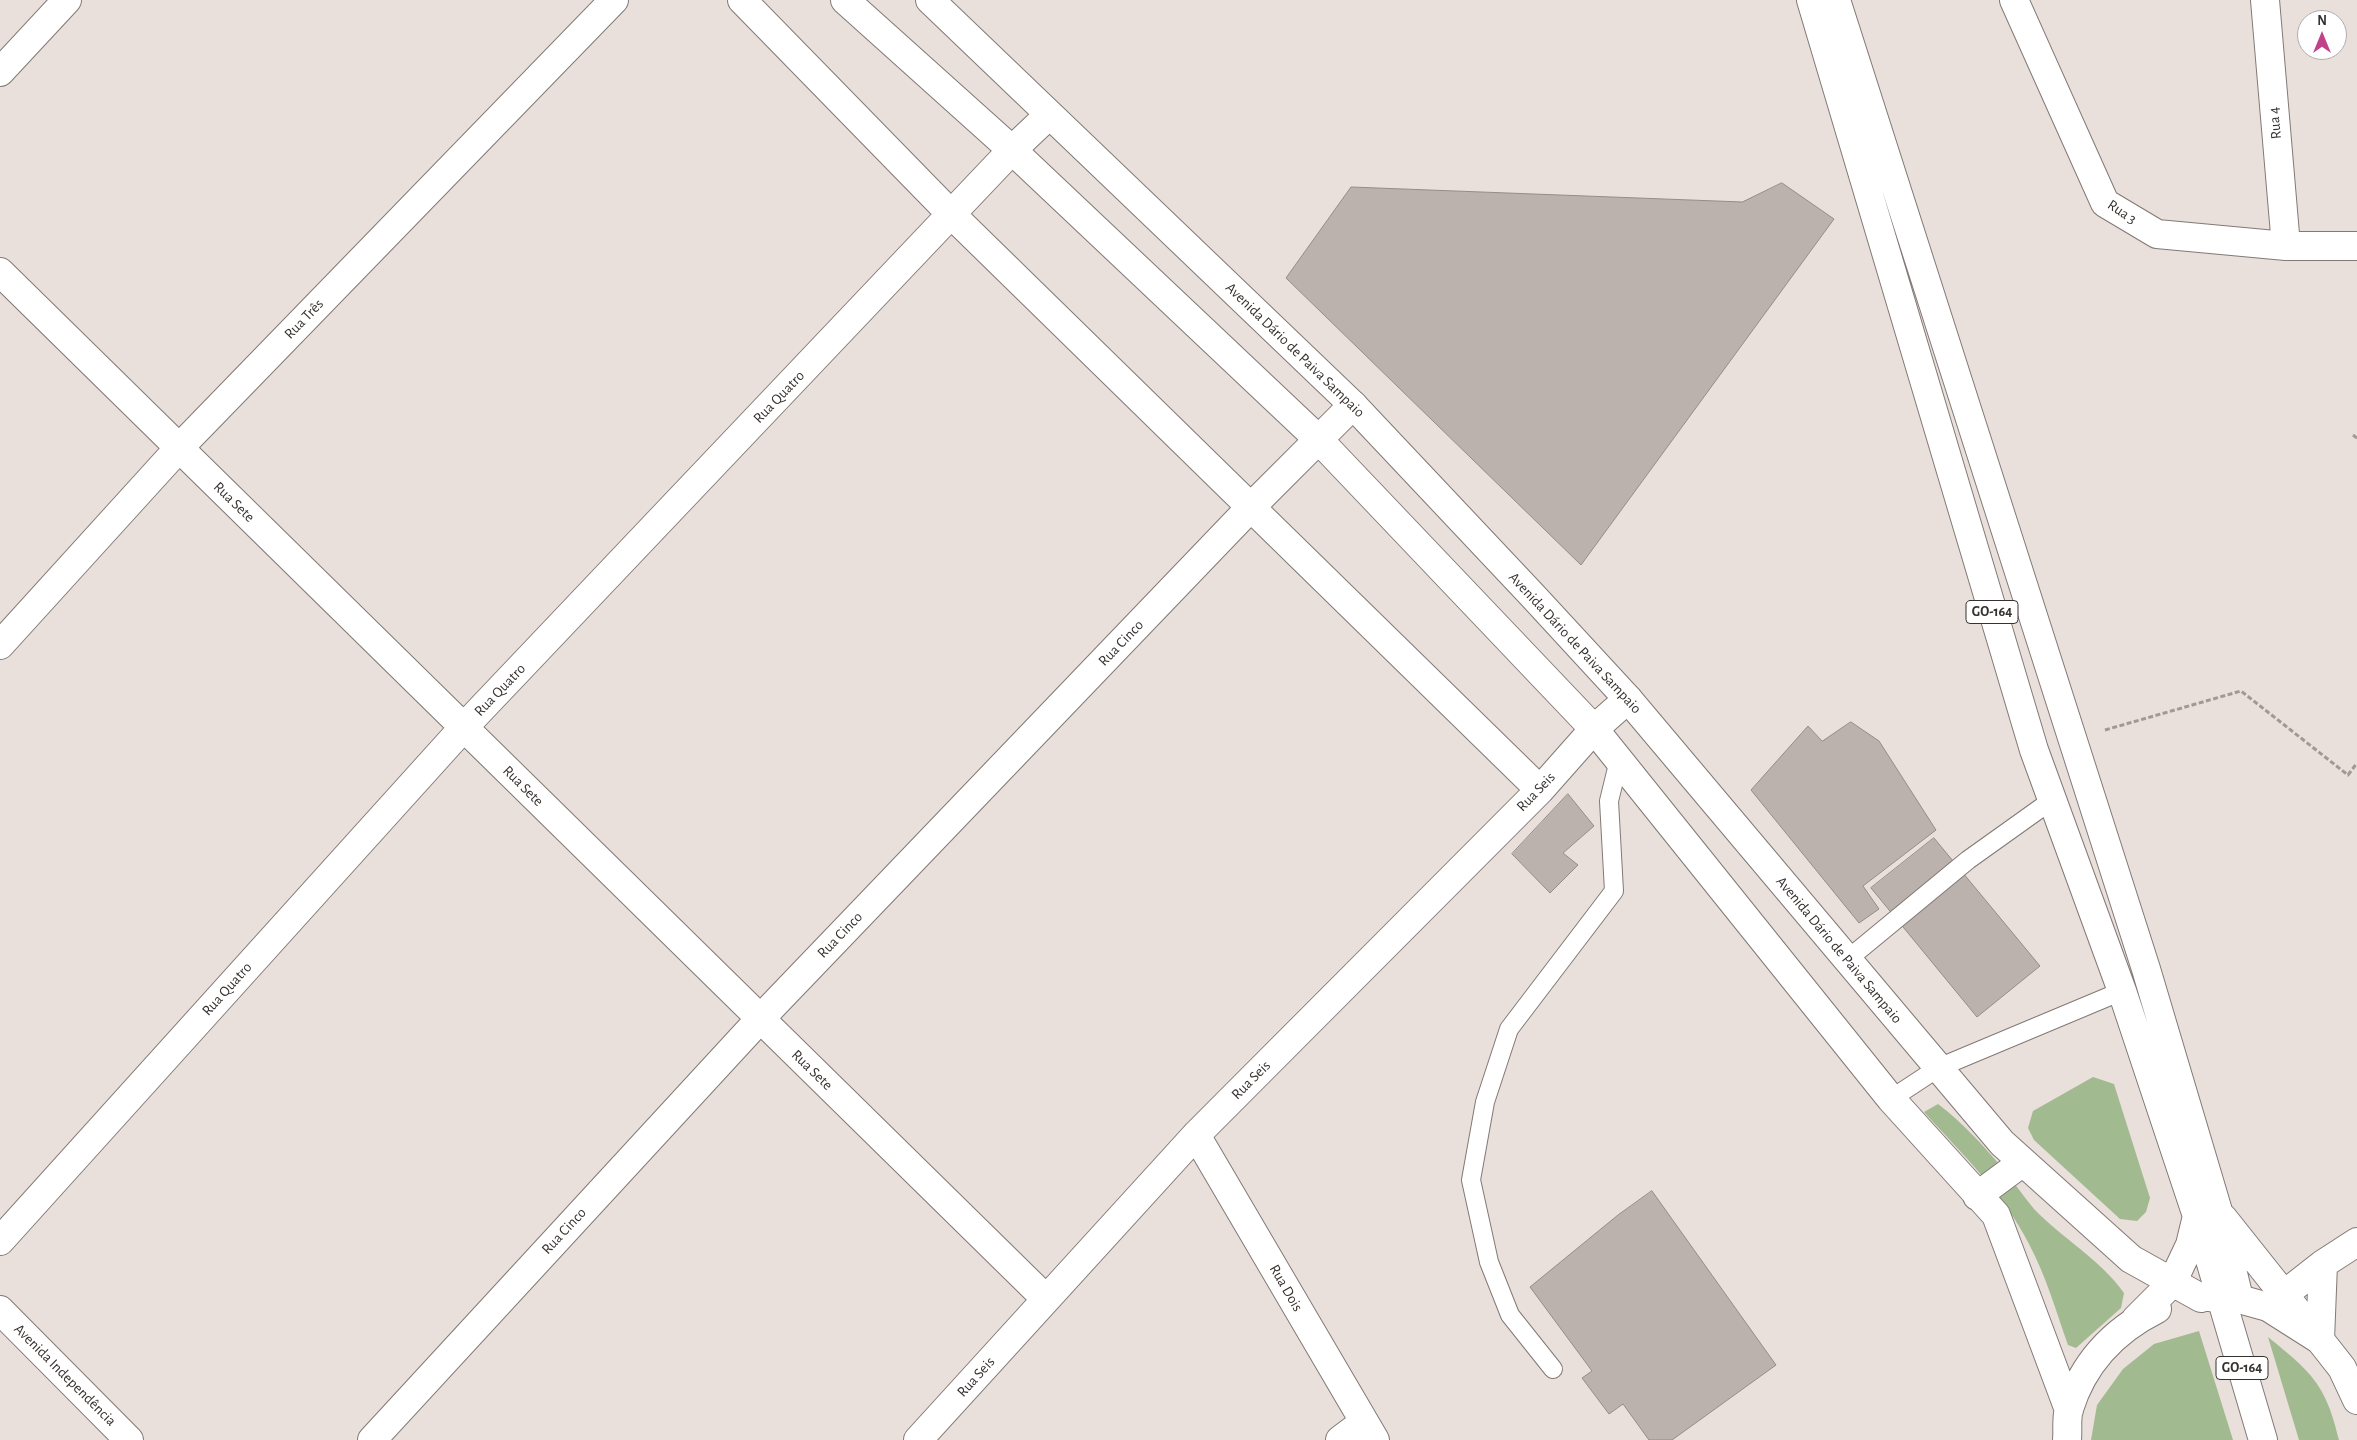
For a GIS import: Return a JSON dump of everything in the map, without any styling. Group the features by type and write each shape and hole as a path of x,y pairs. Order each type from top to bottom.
{"street":[{"path":"0,72 67,0"},
{"name":"Rua Três","path":"0,645 179,448 614,0"},
{"path":"742,0 952,215 1540,790"},
{"name":"Avenida Dário de Paiva Sampaio","path":"930,0 1353,405 1628,699 2002,1143 2131,1259 2172,1283 2220,1298"},
{"name":"GO-164","path":"1811,0 2034,750 2122,991 2207,1214"},
{"name":"GO-164","path":"1836,0 2071,740 2146,969 2207,1214 2220,1298 2263,1440"},
{"name":"Rua 3","path":"2014,0 2105,203 2157,234 2286,246 2357,246"},
{"name":"Rua 4","path":"2265,0 2286,246"},
{"path":"848,1 1012,150 1318,439 1594,729 1891,1099 1996,1215 2068,1410"},
{"name":"Rua Quatro","path":"0,1241 464,727 1012,150 1049,115"},
{"name":"Rua Sete","path":"0,272 1046,1299"},
{"name":"Rua Cinco","path":"372,1440 760,1019 1251,507 1353,405"},
{"name":"Rua Seis","path":"918,1440 1196,1135 1540,790 1594,729 1628,699"},
{"name":"Rua Dois","path":"1196,1135 1370,1431"},
{"path":"1977,1196 2023,1162"},
{"path":"2067,1440 2068,1410 2083,1375 2106,1344 2136,1319 2172,1283 2190,1244 2207,1214 2276,1301 2320,1340 2342,1368 2357,1400"},
{"path":"2136,1319 2167,1304 2220,1298 2276,1301 2323,1264 2357,1242"},
{"path":"2320,1340 2323,1264"},
{"name":"GO-164","path":"2220,1298 2282,1440"},
{"name":"Avenida Independência","path":"0,1310 129,1440"},
{"path":"1340,1440 1370,1431"}],"lane":[{"path":"1552,1369 1510,1315 1489,1262 1471,1180 1485,1102 1508,1029 1614,892 1609,801 1619,760"},
{"path":"1848,959 1968,860 2052,800"},
{"path":"1891,1099 1938,1068 2122,991"}],"path":[{"path":"2071,740 2241,691 2348,775 2357,763"}],"green space":[{"path":"2093,1077 2114,1084 2150,1198 2146,1212 2137,1221 2120,1219 2034,1140 2028,1128 2033,1111"},
{"path":"1938,1104 1980,1143 2034,1209 2093,1259 2124,1293 2121,1308 2076,1348 2068,1345 2041,1268 2019,1226 1995,1191 1924,1112"},
{"path":"2199,1331 2233,1440 2091,1440 2097,1405 2123,1369 2154,1344"},
{"path":"2268,1337 2306,1370 2315,1381 2328,1405 2339,1440 2299,1440"}],"building":[{"path":"1782,183 1834,219 1581,565 1286,278 1351,187 1742,202"},
{"path":"1851,722 1879,741 1936,830 1863,886 1879,909 1859,923 1751,790 1808,726 1822,741"},
{"path":"1568,794 1594,826 1563,853 1578,865 1550,893 1512,854"},
{"path":"1934,838 2040,966 1977,1017 1871,888"},
{"path":"1652,1191 1776,1365 1672,1440 1649,1440 1623,1404 1609,1414 1582,1378 1592,1371 1530,1287 1618,1215"}]}
